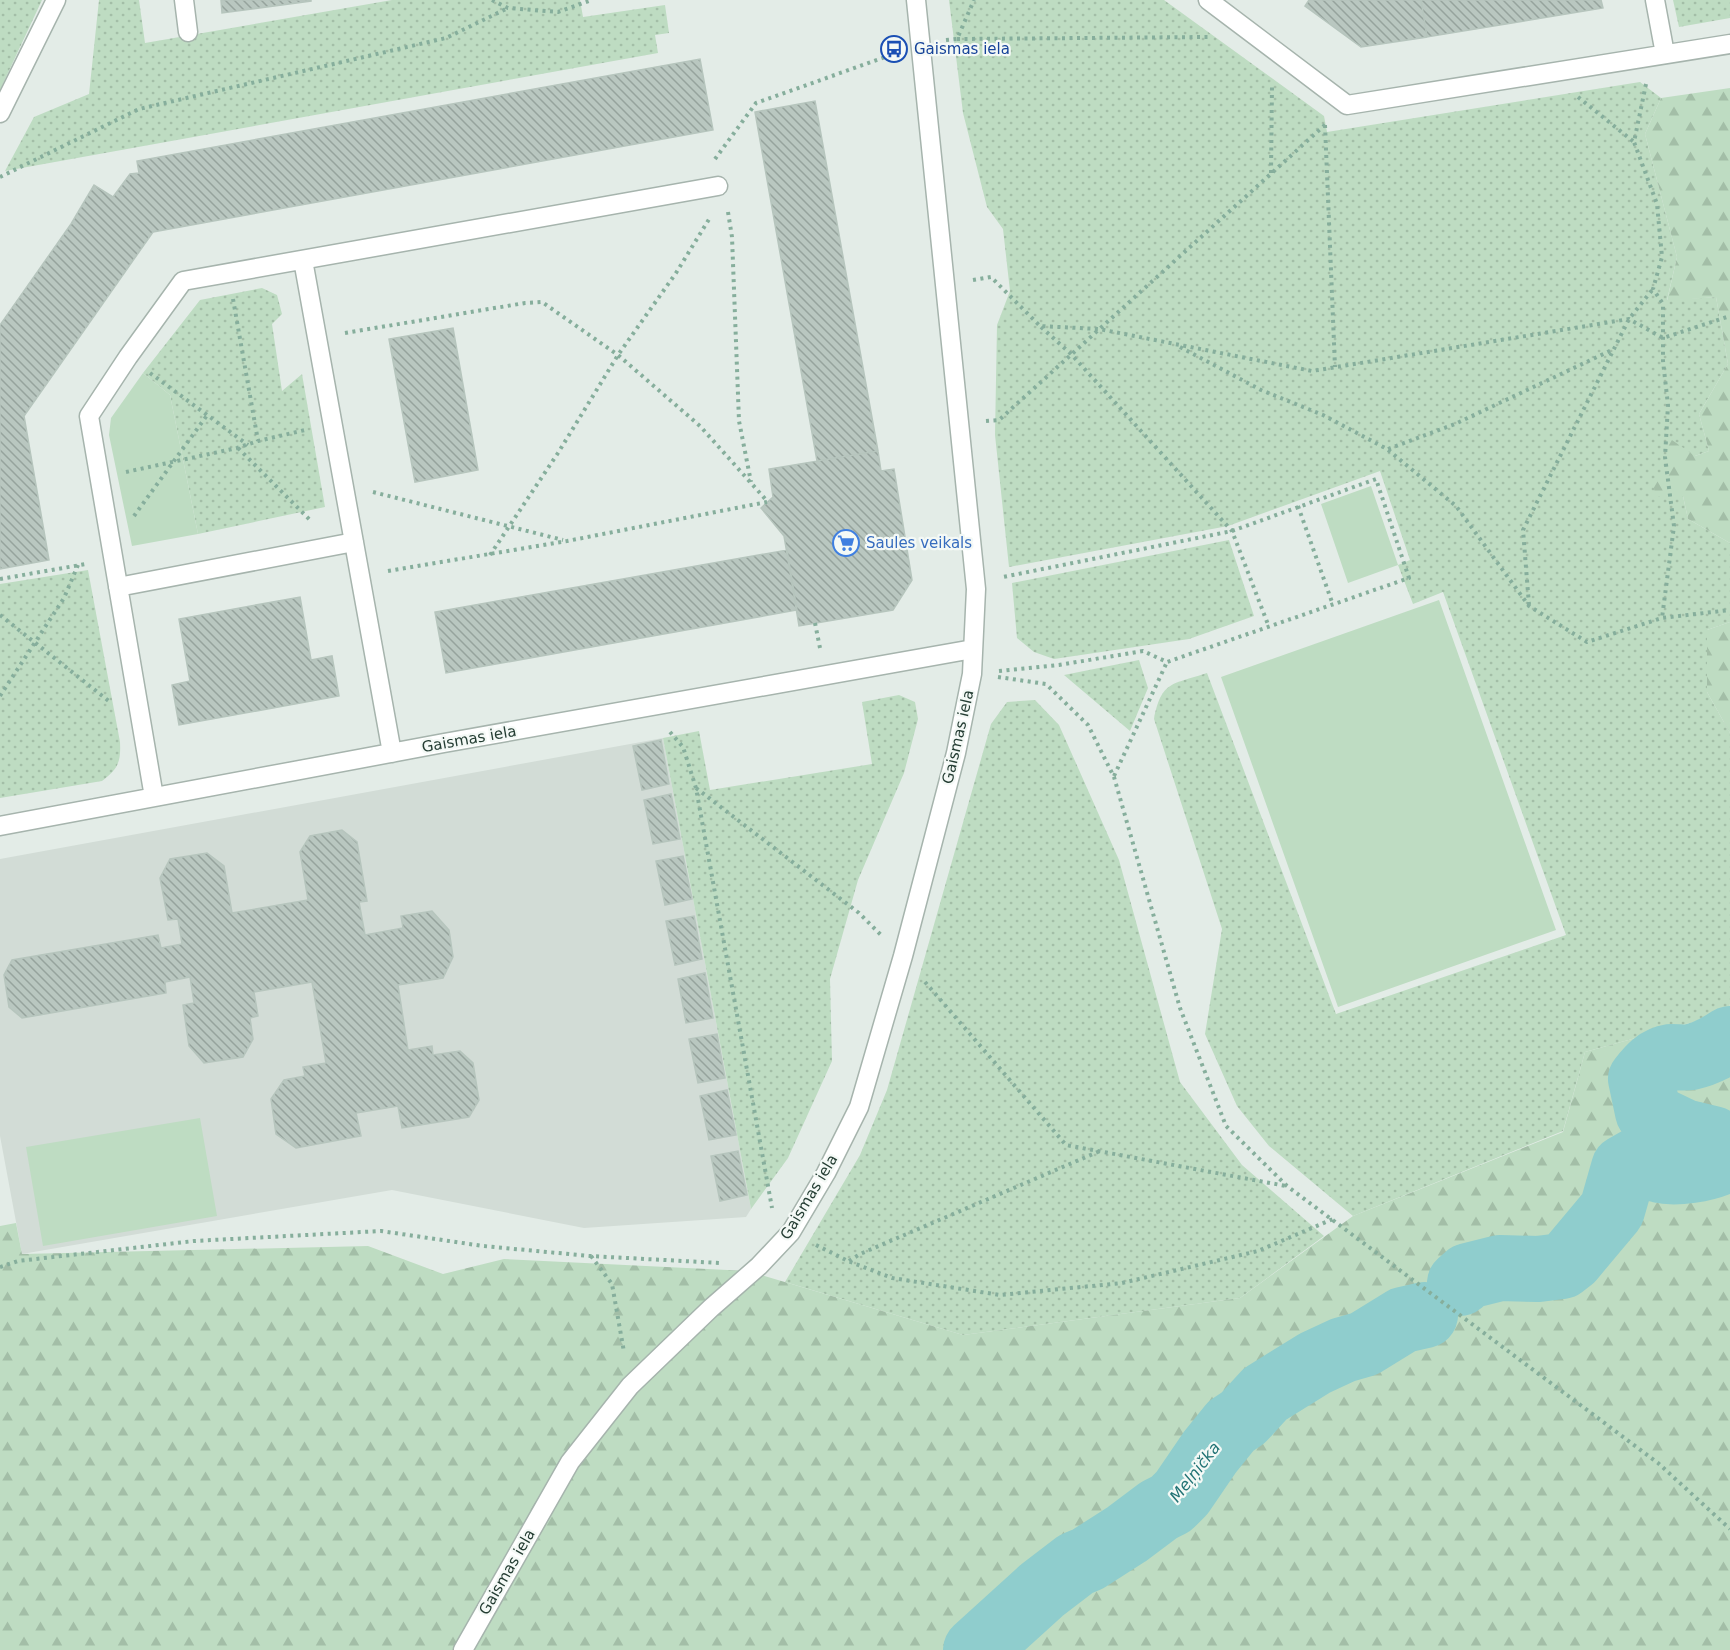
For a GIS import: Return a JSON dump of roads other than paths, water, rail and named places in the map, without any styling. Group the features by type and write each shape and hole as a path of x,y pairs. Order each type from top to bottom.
{"street":[{"path":"0,113 56,0"},
{"path":"184,0 188,32"},
{"name":"Gaismas iela","path":"463,1650 570,1462 630,1386 711,1308 759,1266 791,1232 826,1173 859,1107 906,945 956,753 972,674 976,583 916,0"},
{"path":"1208,0 1347,105 1730,44"},
{"path":"1655,0 1658,55"},
{"path":"154,797 88,416 183,281 720,192"},
{"path":"303,260 392,753"},
{"path":"117,587 354,542"},
{"name":"Gaismas iela","path":"0,826 973,649"}],"waterway":[{"name":"Meļņička","path":"1460,1283 1468,1276 1500,1268 1538,1269 1562,1266 1571,1259 1612,1210 1624,1168 1638,1160 1667,1171 1699,1169 1721,1162 1721,1149 1713,1139 1684,1132 1648,1112 1641,1079 1657,1062 1671,1057 1696,1056 1730,1039"},
{"name":"Meļņička","path":"976,1650 1042,1590 1076,1564 1088,1559 1171,1504 1182,1493 1231,1426 1243,1418 1265,1394 1315,1363 1343,1350 1364,1344 1403,1320 1425,1315"}],"place":[{"name":"Gaismas iela","path":"894,49"},
{"name":"Saules veikals","path":"846,543"}]}
